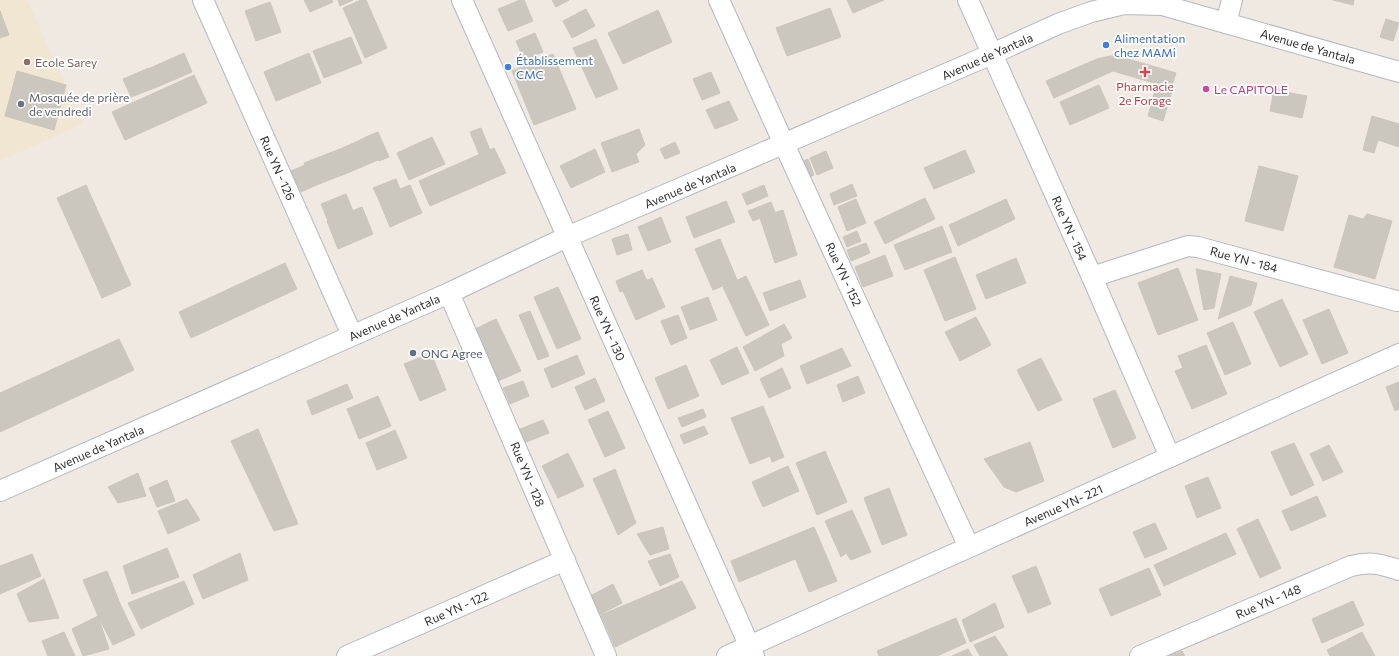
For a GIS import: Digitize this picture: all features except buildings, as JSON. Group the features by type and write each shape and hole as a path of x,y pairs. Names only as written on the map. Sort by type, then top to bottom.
{"street":[{"name":"Rue YN - 126","path":"203,0 352,336"},
{"name":"Rue YN - 130","path":"462,0 751,651"},
{"name":"Rue YN - 152","path":"720,0 784,144 969,547"},
{"name":"Rue YN - 154","path":"968,0 1092,277 1170,457"},
{"path":"1226,23 1232,0"},
{"name":"Avenue de Yantala","path":"0,491 449,293 567,237 1091,12 1124,4 1162,5 1399,72"},
{"name":"Rue YN - 184","path":"1092,277 1188,246 1198,247 1398,304"},
{"name":"Rue YN - 128","path":"449,293 606,656"},
{"name":"Avenue YN- 221","path":"727,656 751,651 969,547 1399,354"},
{"name":"Rue YN - 122","path":"347,656 565,560"},
{"name":"Rue YN - 148","path":"1140,656 1351,566 1365,562 1379,564 1399,570"}],"shaded area":[{"name":"Ecole Sarey","path":"0,0 27,0 83,124 0,161"}],"place":[{"name":"Alimentation chez MAMi","path":"1106,45"},
{"name":"Ecole Sarey","path":"27,62"},
{"name":"Établissement CMC","path":"508,67"},
{"name":"Pharmacie 2e Forage","path":"1145,72"},
{"name":"Le CAPITOLE","path":"1206,89"},
{"name":"Mosquée de prière de vendredi","path":"21,104"},
{"name":"ONG Agree","path":"413,353"}]}
